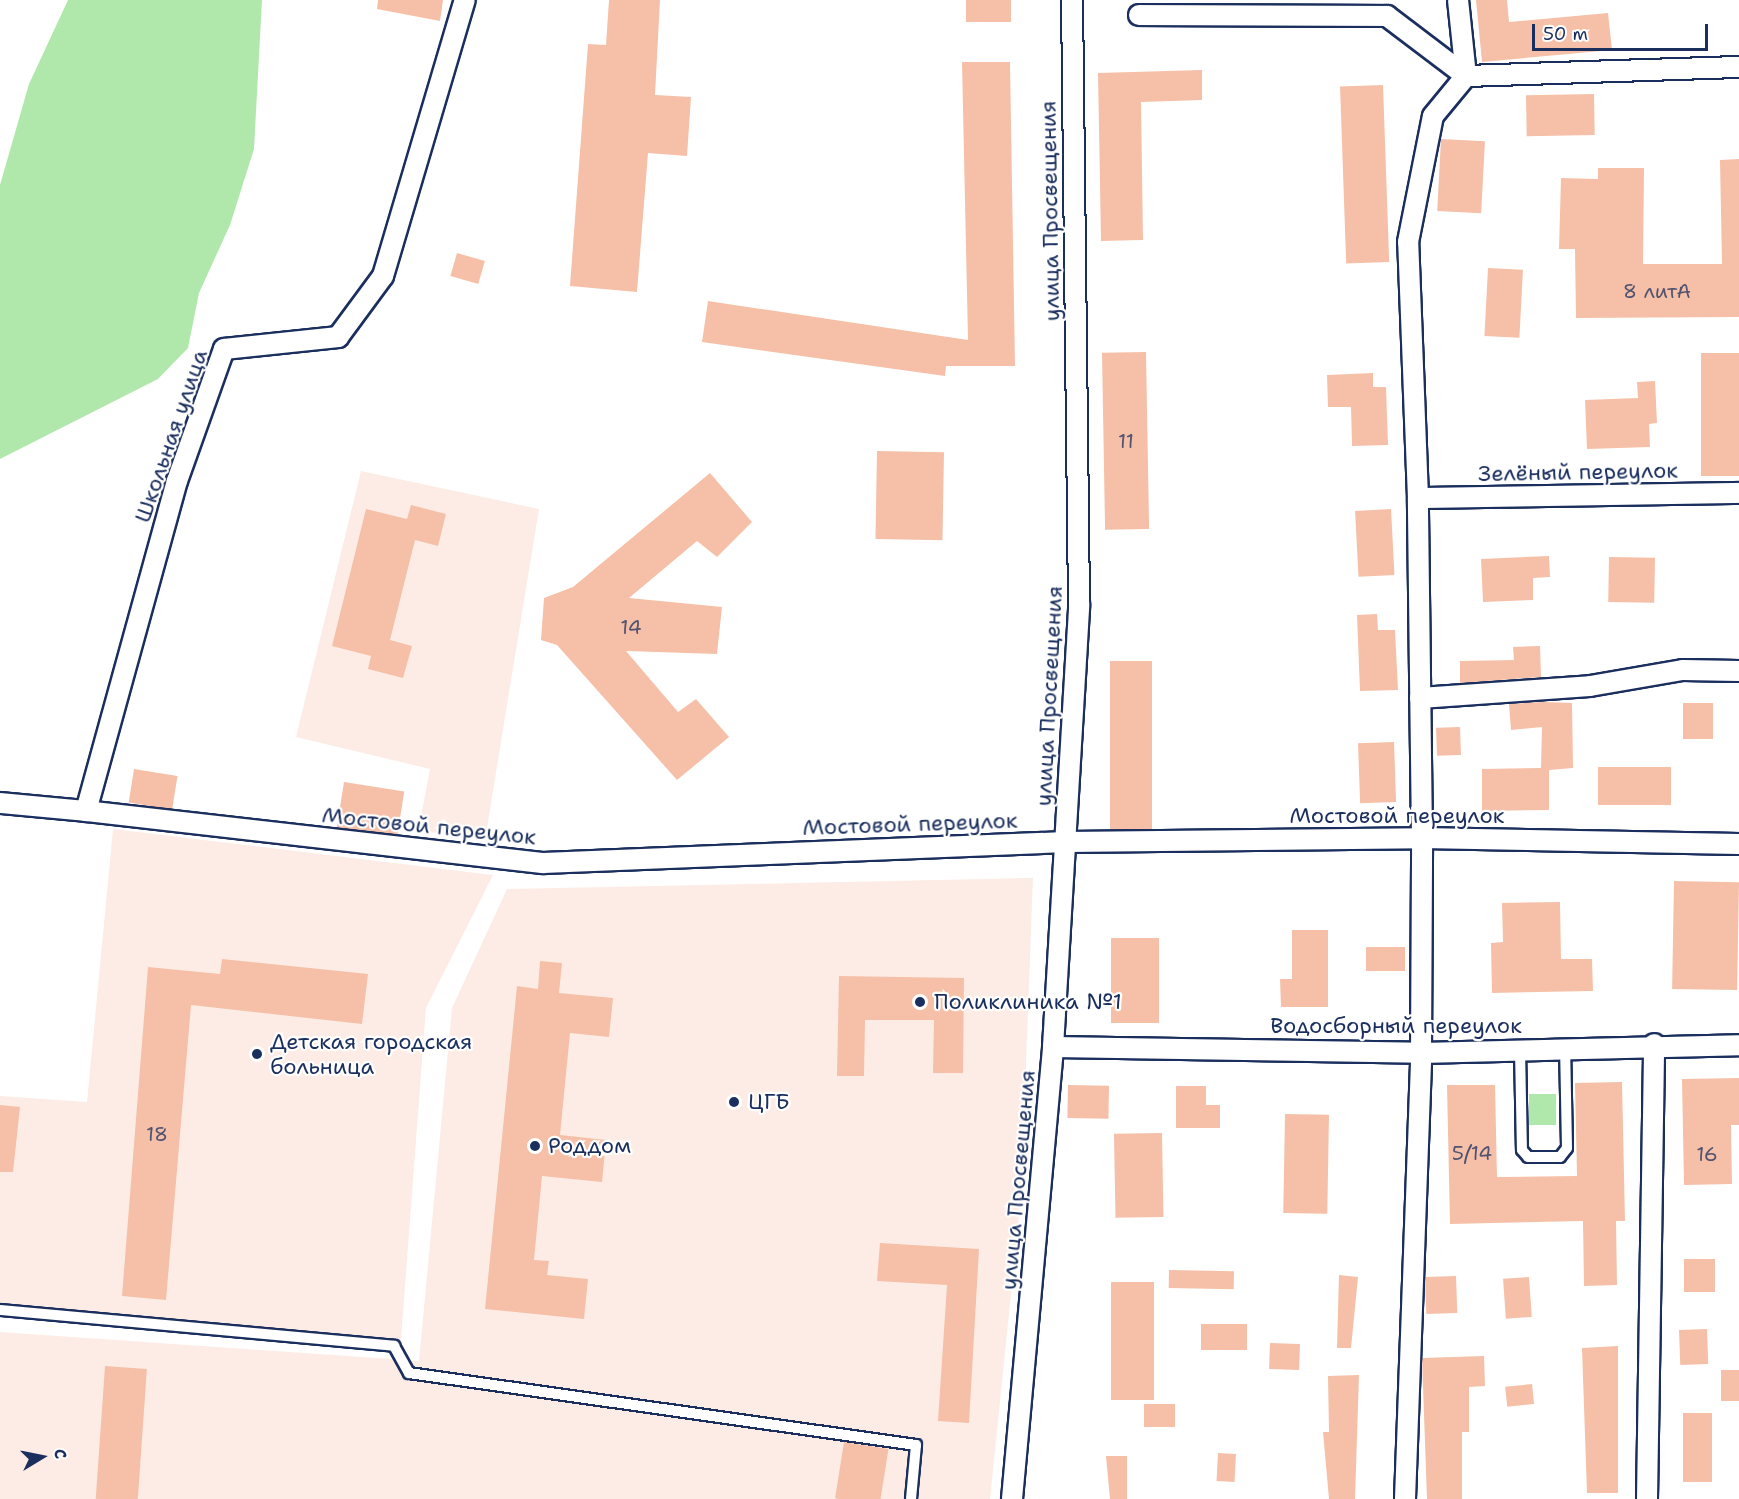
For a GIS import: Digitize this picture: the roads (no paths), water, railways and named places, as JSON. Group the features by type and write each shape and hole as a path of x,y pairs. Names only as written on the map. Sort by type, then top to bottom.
{"street":[{"name":"Школьная улица","path":"86,811 177,481 224,349 338,337 383,276 465,0"},
{"name":"улица Просвещения","path":"1012,1499 1053,1047 1079,605 1072,0"},
{"path":"1405,1499 1422,1053 1418,498 1408,242 1433,116 1466,76 1458,0"},
{"path":"1139,15 1387,16 1466,76 1739,67"},
{"name":"Зелёный переулок","path":"1418,498 1739,493"},
{"path":"1420,698 1590,686 1683,670 1739,671"},
{"path":"0,803 86,811"},
{"name":"Мостовой переулок","path":"86,811 543,863 1066,842 1422,838 1739,843"},
{"path":"1647,1499 1654,1044"},
{"name":"Водосборный переулок","path":"1053,1047 1422,1053 1654,1044 1739,1045"}],"lane":[{"path":"1520,1049 1522,1150 1528,1157 1560,1156 1567,1148 1565,1048"},
{"path":"0,1310 394,1346 409,1373 916,1445 911,1499"}],"place":[{"name":"Поликлиника №1","path":"920,1002"},
{"name":"Детская городская больница","path":"257,1054"},
{"name":"ЦГБ","path":"734,1102"},
{"name":"Роддом","path":"535,1146"}]}
